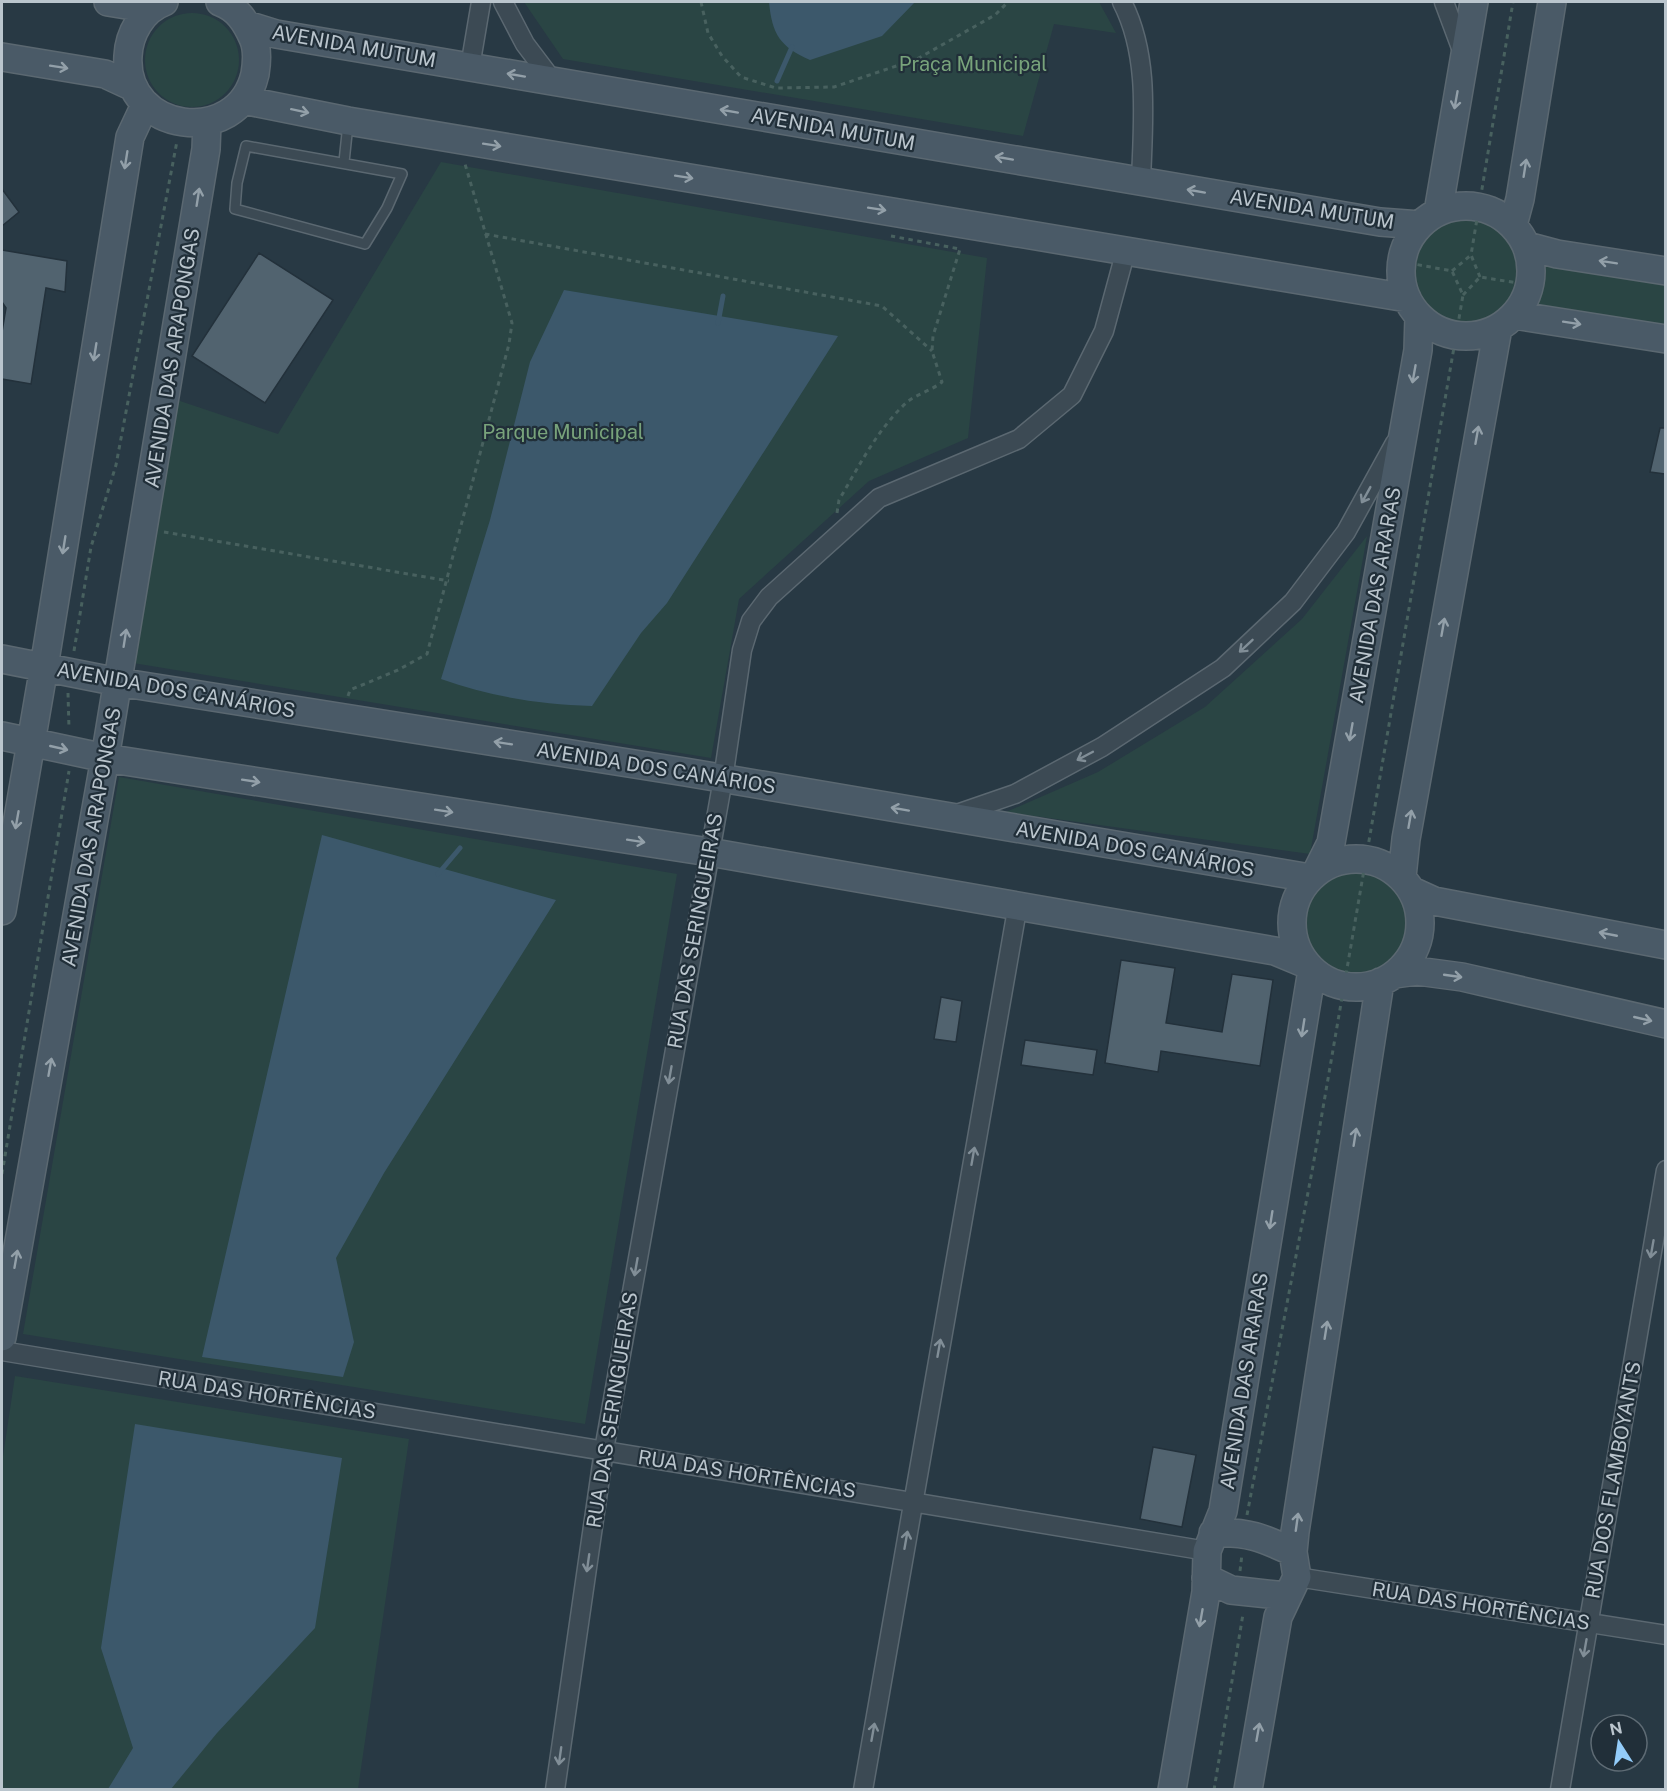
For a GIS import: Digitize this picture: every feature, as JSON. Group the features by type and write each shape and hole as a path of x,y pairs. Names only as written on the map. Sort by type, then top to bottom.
{"street":[{"path":"108,2 158,4"},
{"path":"470,67 482,2"},
{"path":"503,2 525,44 553,81"},
{"path":"1122,2 1131,18 1141,59 1143,113 1141,181"},
{"path":"1444,2 1464,56"},
{"path":"1429,218 1474,2"},
{"path":"243,100 348,121 1126,250 1413,307 1436,328 1456,335 1477,335 1506,322 1525,300 1531,282 1531,264 1520,235 1520,199 1552,2"},
{"path":"2,911 130,137 139,96 127,66 128,45 136,25 158,4"},
{"path":"2,57 105,74 139,96 163,118 196,123 227,114 243,100 253,83 257,63 255,43 236,10"},
{"name":"AVENIDA MUTUM","path":"236,10 276,34 1380,222 1429,218 1464,206 1478,208"},
{"name":"AVENIDA DAS ARAPONGAS","path":"2,1337 105,758 206,149 196,123"},
{"path":"1478,208 1490,210 1520,235 1557,254 1665,271"},
{"name":"AVENIDA DAS ARARAS","path":"1172,1790 1210,1542 1222,1510 1309,967 1294,943 1291,920 1297,897 1314,874 1331,843 1418,350 1413,307 1401,279 1402,260 1408,241 1429,218"},
{"name":"RUA DAS SERINGUEIRAS","path":"555,1790 604,1450 723,779 742,650 750,621 769,597 879,498 1019,439 1072,395 1104,331 1126,250"},
{"path":"1506,322 1665,339"},
{"path":"1248,1790 1278,1617 1292,1575 1387,978 1410,957 1419,936 1420,913 1407,884 1416,780 1506,322"},
{"path":"949,817 1015,794 1102,747 1223,668 1293,602 1346,532 1405,425"},
{"name":"AVENIDA DOS CANÁRIOS","path":"2,659 118,682 1314,874"},
{"path":"2,736 105,758 709,852 1018,904 1275,951 1309,967 1333,983 1344,985 1356,987 1418,971 1462,977 1665,1024"},
{"path":"1314,874 1338,861 1366,860 1383,864 1407,884 1434,901 1665,945"},
{"path":"863,1790 1018,904"},
{"name":"RUA DOS FLAMBOYANTS","path":"1560,1790 1665,1170"},
{"name":"RUA DAS HORTÊNCIAS","path":"2,1350 912,1502 1210,1542"},
{"path":"1210,1542 1244,1533 1262,1537 1292,1575"},
{"path":"1206,1578 1242,1593 1292,1575"},
{"name":"RUA DAS HORTÊNCIAS","path":"1292,1575 1665,1635"}],"lane":[{"path":"344,162 348,121"},
{"path":"246,146 344,162 402,174 387,208 365,244 235,209 237,183 246,146"}],"path":[{"path":"701,2 708,33 722,56 741,77 776,88 834,87 917,59 995,15 1008,2"},
{"path":"1480,277 1471,255 1513,2"},
{"path":"2,1174 72,751 68,711 70,672 91,547 116,465 178,136 196,123"},
{"path":"342,718 350,690 427,654 449,581 510,344 512,324 465,164 476,166"},
{"path":"484,234 882,306 932,351"},
{"path":"837,516 839,500 884,425 908,401 933,390 942,382 932,351 933,336 960,249 885,235"},
{"path":"1452,271 1471,255"},
{"path":"1414,264 1452,271"},
{"path":"1452,271 1463,295"},
{"path":"1480,277 1518,283"},
{"path":"1214,1790 1243,1620 1240,1566 1244,1533 1344,985 1463,295 1480,277"},
{"path":"144,528 449,581"}],"green space":[{"name":"Praça Municipal","path":"524,2 1099,2 1116,33 1054,24 1023,136 563,59"},
{"path":"192,13 210,17 225,27 235,42 239,60 235,78 225,93 210,103 192,107 174,103 159,93 149,78 145,60 149,42 159,27 174,17"},
{"name":"Parque Municipal","path":"441,162 987,258 968,438 869,481 739,599 711,758 133,663 177,400 278,434"},
{"path":"1466,218 1486,222 1504,233 1515,251 1519,271 1515,291 1504,309 1486,320 1466,324 1446,320 1428,309 1417,291 1413,271 1417,251 1428,233 1446,222"},
{"path":"1544,258 1665,279 1665,326 1537,304 1545,274"},
{"path":"1367,536 1310,854 1006,812 1098,772 1205,707 1302,619"},
{"path":"119,777 677,874 585,1424 23,1334"},
{"path":"1356,868 1377,872 1395,884 1407,902 1411,923 1407,944 1395,962 1377,974 1356,978 1335,974 1317,962 1305,944 1301,923 1305,902 1317,884 1335,872"},
{"path":"15,1376 409,1439 358,1789 2,1790 2,1463"}],"water":[{"path":"769,2 915,2 882,36 810,60 791,50 779,38 772,23"},
{"path":"564,290 838,336 667,603 641,633 592,706 515,698 478,691 441,679 490,520 530,362"},
{"path":"322,835 556,900 384,1173 336,1258 354,1342 343,1377 202,1357"},
{"path":"135,1424 342,1458 315,1628 217,1733 171,1789 108,1789 133,1748 101,1648"}],"building":[{"path":"2,189 19,212 2,226"},
{"path":"2,250 67,261 65,292 46,288 31,384 2,379 2,332 6,308 2,302"},
{"path":"259,253 333,300 265,403 192,356"},
{"path":"1660,428 1665,428 1665,474 1650,472"},
{"path":"1121,960 1175,968 1166,1023 1222,1032 1232,974 1273,980 1260,1066 1161,1051 1158,1072 1105,1063"},
{"path":"941,997 962,1001 956,1042 934,1039"},
{"path":"1025,1040 1097,1050 1093,1075 1021,1065"},
{"path":"1153,1447 1196,1455 1182,1527 1140,1519"}],"waterway":[{"path":"777,81 792,47"},
{"path":"718,323 723,296"},
{"path":"438,874 460,848"}]}
